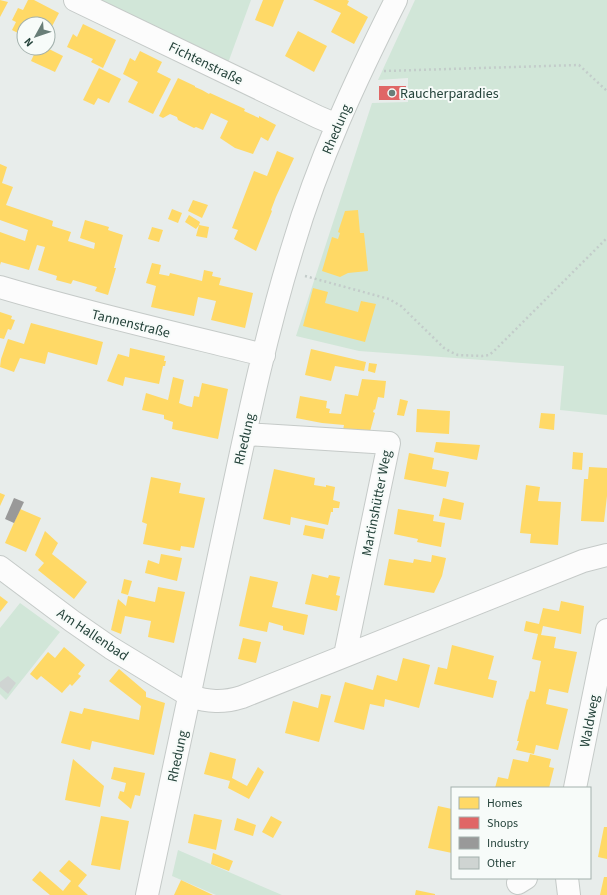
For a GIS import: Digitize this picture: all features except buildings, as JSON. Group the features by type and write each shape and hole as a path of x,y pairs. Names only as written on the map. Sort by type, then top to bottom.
{"street":[{"name":"Fichtenstraße","path":"75,0 318,117 338,125"},
{"name":"Rhedung","path":"147,895 245,434 285,271 308,201 338,125 360,72 396,0"},
{"name":"Tannenstraße","path":"0,287 131,323 264,355"},
{"name":"Martinshütter Weg","path":"245,434 389,443 345,655"},
{"path":"190,696 211,701 230,701 242,697 583,561 607,555"},
{"name":"Am Hallenbad","path":"0,567 111,648 190,696"},
{"name":"Waldweg","path":"575,787 607,630"},
{"path":"567,879 569,895"}],"path":[{"path":"360,72 579,65 607,90"},
{"path":"285,271 389,299 407,311 447,350 458,355 486,356 494,352 607,238"}],"green space":[{"path":"99,0 251,0 228,63"},
{"path":"415,0 607,0 607,415 560,410 564,366 359,351 296,336 372,103 408,102 408,78 378,80"},
{"path":"20,603 60,632 6,700 0,694 0,628"},
{"path":"178,850 282,895 216,895 172,876"}],"place":[{"name":"Raucherparadies","path":"392,93"}]}
